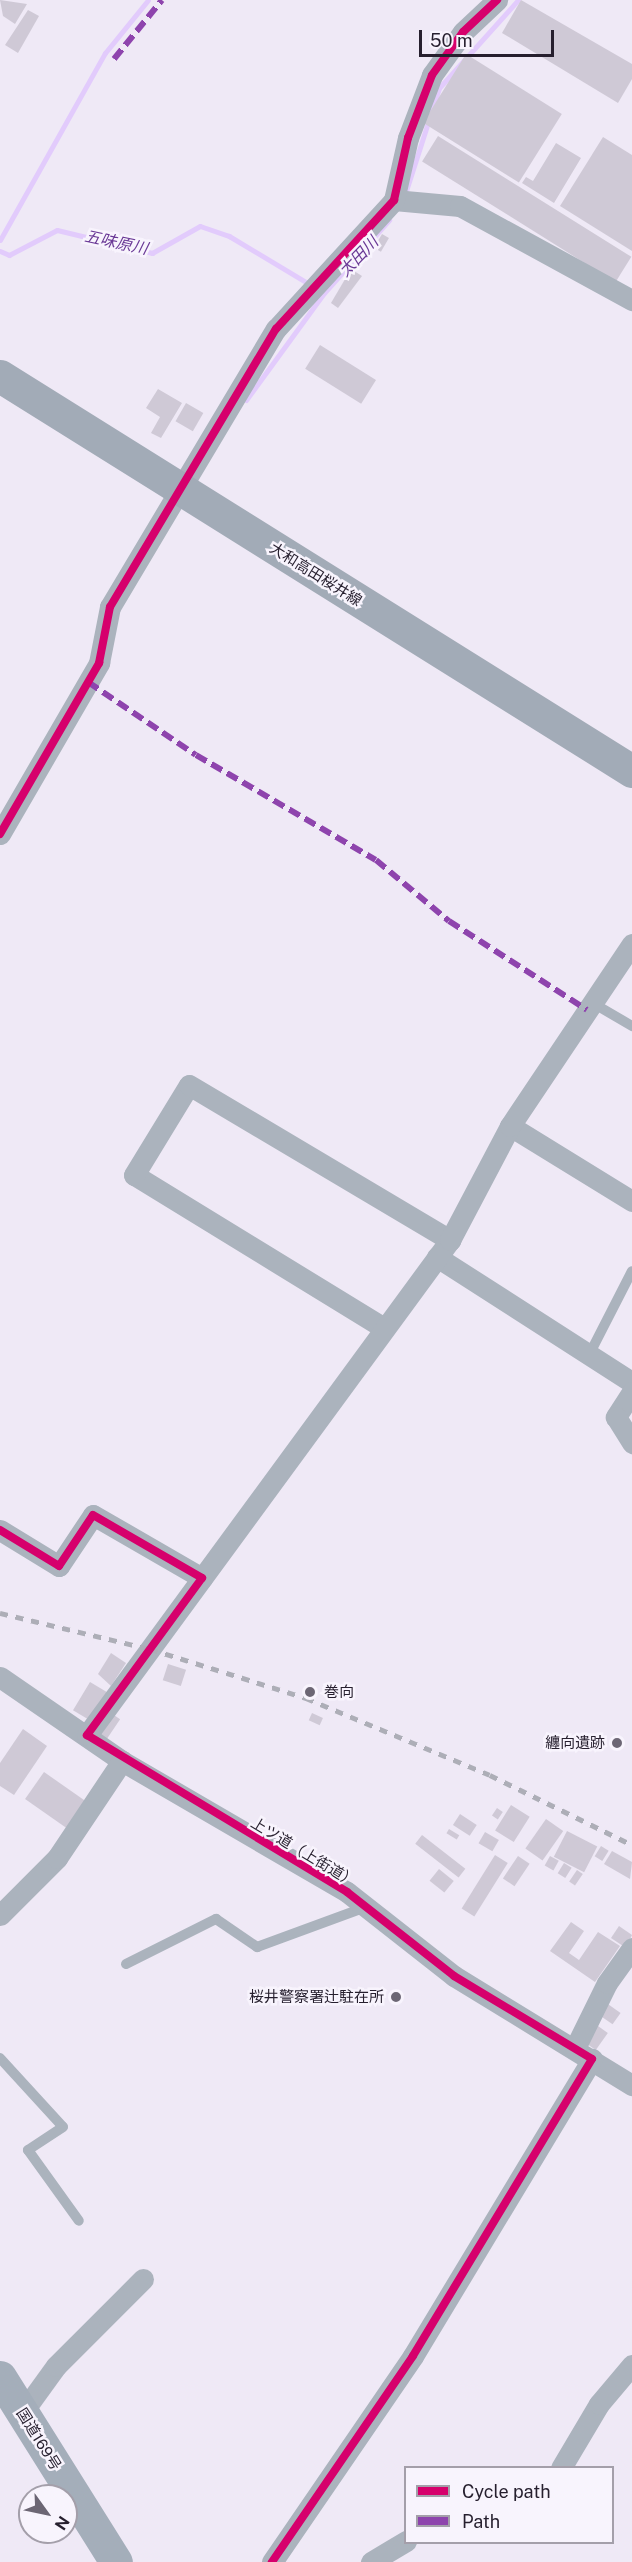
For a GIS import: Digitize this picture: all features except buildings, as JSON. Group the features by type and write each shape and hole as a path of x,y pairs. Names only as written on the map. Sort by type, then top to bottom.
{"highway":[{"name":"国道169号","path":"0,2377 116,2562"}],"main road":[{"name":"大和高田桜井線","path":"0,376 632,771"}],"street":[{"path":"0,834 99,663 110,607 276,329 394,200 408,138 432,75 463,32 497,0"},
{"path":"394,200 460,206 632,300"},
{"path":"87,1735 443,1249 510,1126 632,944"},
{"path":"384,1328 134,1175 189,1085 443,1249 589,1355 632,1382"},
{"path":"510,1126 632,1201"},
{"path":"632,1392 616,1417 632,1443"},
{"path":"0,1530 59,1566 93,1515 202,1578"},
{"name":"上ツ道（上街道）","path":"0,1677 122,1761 366,1907 454,1976 584,2053 632,2085"},
{"path":"0,1916 57,1858 122,1761"},
{"path":"272,2562 413,2356 584,2053 607,1983 632,1948"},
{"path":"22,2413 56,2366 143,2279"},
{"path":"562,2466 600,2404 632,2365"},
{"path":"371,2562 404,2542"}],"lane":[{"path":"591,1002 632,1026"},
{"path":"589,1355 632,1271"},
{"path":"126,1964 216,1919 257,1947 366,1907"},
{"path":"0,2058 63,2127 28,2150 79,2221"}],"waterway":[{"path":"0,240 105,53 148,0"},
{"name":"太田川","path":"405,194 439,88 518,0"},
{"name":"太田川","path":"246,400 324,293 389,220"},
{"name":"五味原川","path":"0,251 9,255 57,230 152,253 200,226 229,236 311,285"}],"railway":[{"path":"0,1613 150,1649 306,1698 490,1775 632,1845"}],"marked path":[{"path":"114,59 162,0"},
{"path":"88,682 196,755 376,860 449,921 587,1010"}],"cycle path":[{"path":"0,834 99,663 110,607 276,329 394,200 408,138 432,75 463,32 497,0"},
{"path":"0,1530 59,1566 93,1515 202,1578 87,1735 347,1892 454,1976 592,2059 413,2356 272,2562"}],"place":[{"name":"巻向","path":"310,1692"},
{"name":"纏向遺跡","path":"617,1743"},
{"name":"桜井警察署辻駐在所","path":"396,1997"}]}
